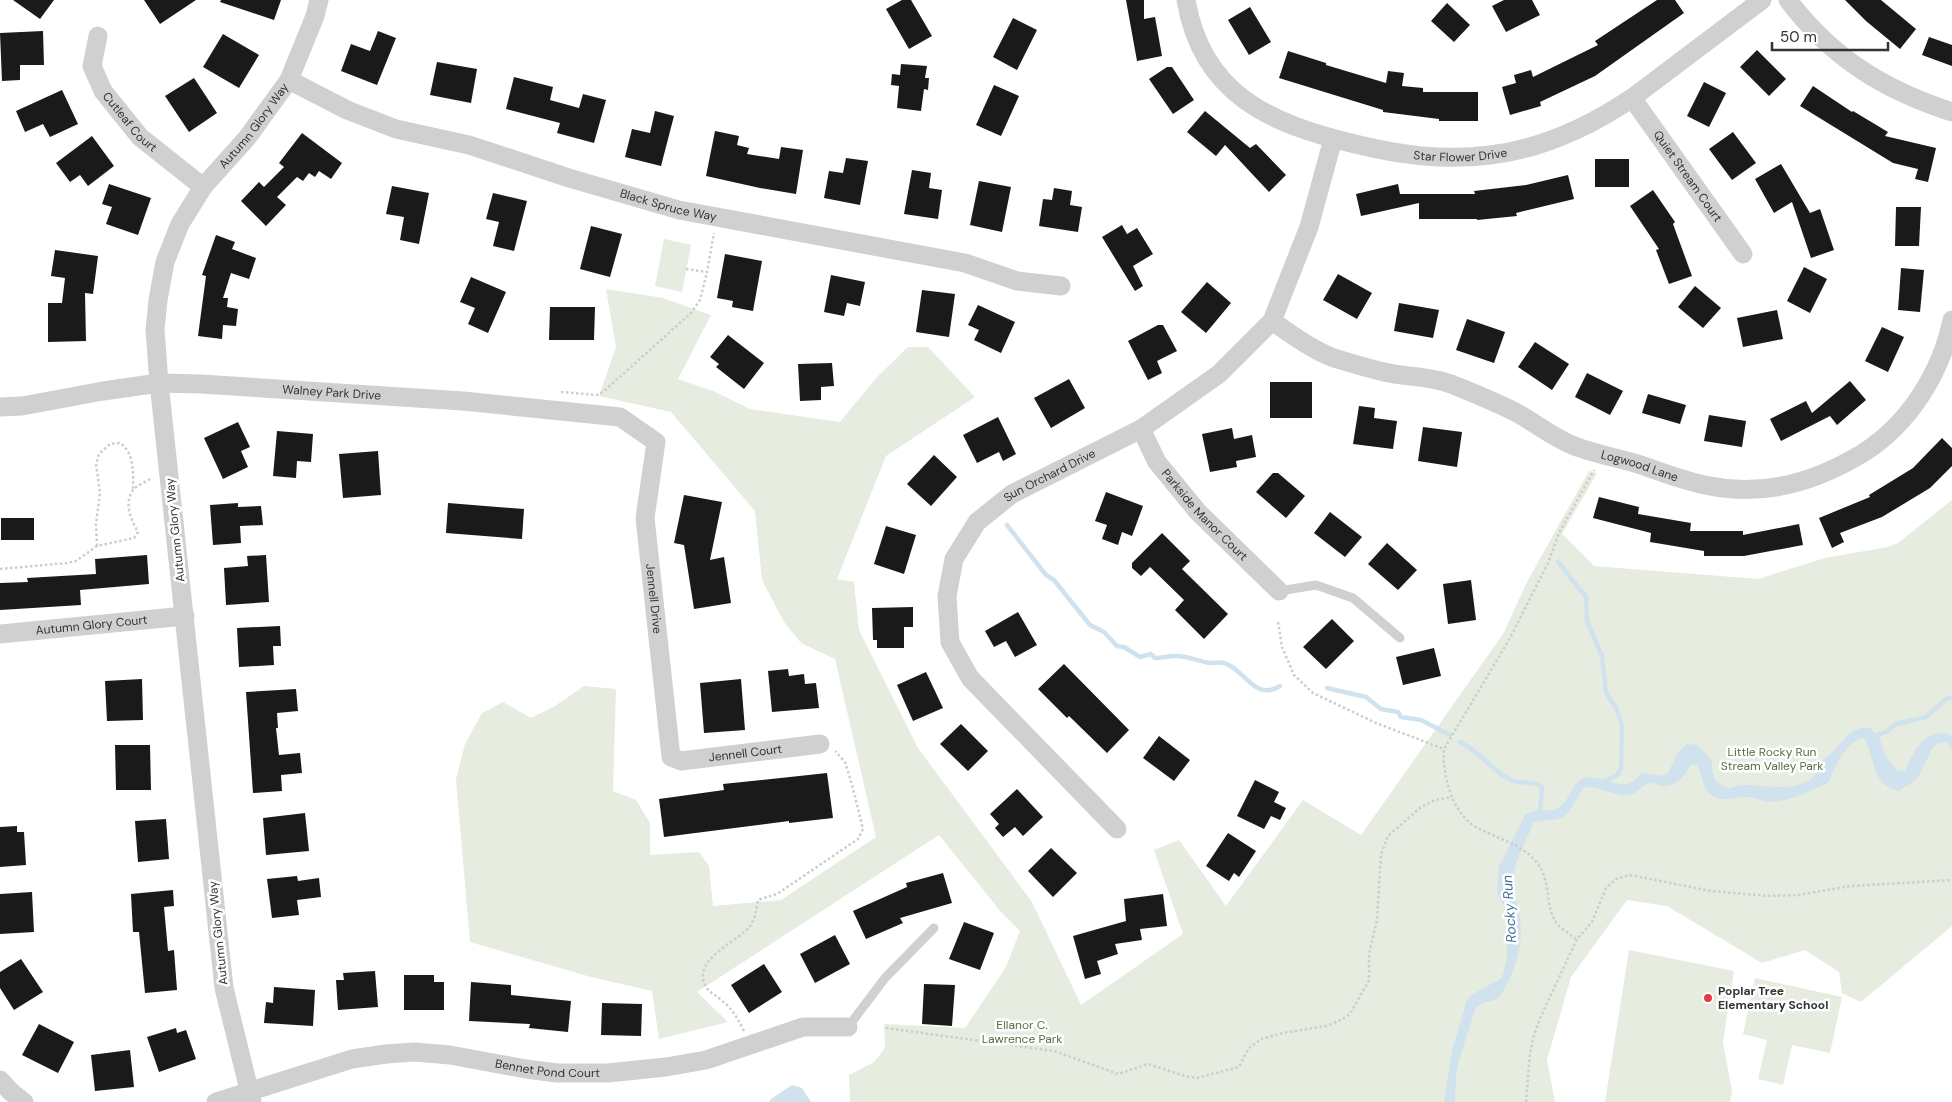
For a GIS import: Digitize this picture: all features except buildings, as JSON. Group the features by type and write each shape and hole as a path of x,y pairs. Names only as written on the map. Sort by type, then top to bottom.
{"street":[{"name":"Autumn Glory Way","path":"250,1097 224,988 159,384 155,330 165,262 180,224 203,187 247,138 289,80 315,16 319,0"},
{"name":"Star Flower Drive","path":"1186,0 1192,27 1209,61 1233,90 1248,103 1278,121 1333,139 1393,153 1425,157 1458,158 1491,155 1532,147 1566,135 1612,112 1762,0"},
{"path":"1788,0 1820,37 1845,59 1870,77 1922,103 1952,112"},
{"name":"Cutleaf Court","path":"98,36 92,66 103,91 140,138 203,187"},
{"name":"Black Spruce Way","path":"289,80 347,110 396,129 469,146 679,210 965,263 1017,281 1061,286"},
{"name":"Quiet Stream Court","path":"1632,98 1743,254"},
{"name":"Sun Orchard Drive","path":"1117,829 970,678 950,642 947,596 954,559 976,522 1012,494 1141,429 1219,374 1272,321 1310,226 1333,139"},
{"name":"Logwood Lane","path":"1272,321 1297,338 1332,357 1384,372 1448,383 1515,412 1572,445 1686,481 1711,487 1744,490 1777,487 1817,476 1842,466 1878,442 1897,425 1915,404 1929,383 1941,358 1952,320"},
{"name":"Walney Park Drive","path":"0,407 22,406 102,391 159,384 186,383 462,401 620,417 656,442"},
{"name":"Parkside Manor Court","path":"1141,429 1157,462 1198,512 1279,591"},
{"name":"Jennell Drive","path":"656,442 645,518 671,757"},
{"name":"Autumn Glory Court","path":"0,634 185,616"},
{"name":"Jennell Court","path":"671,757 681,761 827,747"},
{"name":"Bennet Pond Court","path":"216,1102 250,1097 352,1059 386,1054 414,1052 450,1055 542,1071 608,1073 666,1068 706,1060 803,1027 848,1027"}],"lane":[{"path":"1279,591 1316,584 1354,598 1400,638"},
{"path":"848,1027 885,978 934,928"}],"path":[{"path":"561,399 562,392 597,395 603,392 691,313 700,300 715,230"},
{"path":"686,269 707,272"},
{"path":"0,569 76,561 97,546 134,538 138,532 130,520 129,511 129,502 133,490 132,460 127,449 120,443 110,444 99,454 96,464 100,493 96,524 97,546"},
{"path":"1577,939 1557,924 1551,911 1547,881 1530,856 1501,838 1475,827 1463,815 1452,797 1443,761 1444,749 1510,640 1548,563 1559,533 1594,470"},
{"path":"133,490 153,478"},
{"path":"1278,622 1282,647 1294,675 1312,694 1376,723 1444,749"},
{"path":"746,1034 736,1014 706,986 704,975 706,965 713,956 750,927 755,919 758,900 777,894 858,839 862,829 845,762 827,747"},
{"path":"886,1028 1054,1052 1118,1074 1148,1064 1197,1078 1239,1068 1248,1049 1261,1039 1283,1033 1326,1026 1350,1014 1369,980 1369,954 1377,920 1381,855 1388,836 1421,807 1435,800 1452,797"},
{"path":"1526,1102 1534,1035 1577,939 1592,922 1606,888 1616,879 1630,875 1711,891 1769,896 1798,895 1851,886 1952,880"}],"green space":[{"path":"664,239 691,245 682,292 655,286"},
{"name":"Little Rocky Run Stream Valley Park","path":"606,289 663,298 711,315 678,379 713,391 750,409 840,422 877,377 908,347 928,347 975,397 886,456 837,579 854,582 859,630 918,748 1032,902 1081,1005 1183,934 1154,850 1179,840 1226,906 1303,800 1361,835 1503,634 1528,580 1589,471 1597,473 1562,534 1594,566 1758,579 1825,558 1888,547 1898,543 1952,500 1952,926 1861,1002 1842,993 1839,972 1805,950 1762,963 1667,906 1627,900 1571,977 1547,1060 1555,1102 850,1102 849,1075 874,1062 885,1048 884,1024 965,1028 1006,967 1020,931 1001,912 939,835 697,992 728,1022 659,1039 652,991 591,977 470,942 456,779 465,744 482,713 503,702 531,718 555,706 584,686 616,689 613,791 636,800 650,823 650,855 699,852 709,866 713,906 781,900 876,837 835,659 801,643 784,622 762,580 755,511 671,412 599,396 616,347"},
{"path":"1629,950 1734,971 1723,1042 1732,1091 1730,1102 1605,1102"},
{"path":"1755,978 1842,997 1830,1053 1792,1045 1783,1085 1758,1079 1767,1040 1743,1034"}],"water":[{"name":"Rocky Run","path":"1861,728 1870,728 1880,739 1885,755 1896,770 1905,771 1917,748 1926,738 1932,735 1947,733 1950,735 1952,737 1952,751 1948,742 1938,743 1932,749 1917,779 1899,791 1890,788 1878,777 1864,738 1852,744 1842,755 1829,782 1793,798 1771,802 1749,797 1716,798 1705,788 1696,764 1691,765 1683,777 1671,785 1646,784 1631,795 1585,787 1565,816 1533,823 1517,860 1514,873 1514,890 1519,913 1521,939 1514,969 1500,996 1481,1004 1475,1010 1459,1060 1456,1075 1455,1102 1444,1102 1452,1051 1467,1000 1473,994 1502,978 1507,957 1507,929 1506,908 1500,900 1497,889 1499,866 1525,815 1534,811 1558,808 1565,802 1581,779 1592,778 1628,784 1643,773 1663,776 1668,773 1677,754 1687,744 1697,745 1711,759 1714,779 1725,787 1731,788 1748,785 1786,787 1801,784 1813,777 1824,759 1849,734"},
{"path":"792,1085 802,1088 811,1102 769,1102 771,1099"}],"waterway":[{"path":"1007,525 1046,575 1054,580 1090,625 1104,632 1117,646 1124,647 1140,657 1151,654 1155,658 1178,656 1209,663 1224,663 1238,671 1250,683 1263,690 1271,690 1280,686"},
{"path":"1558,562 1586,597 1587,621 1602,656 1606,692 1616,708 1622,725 1621,769 1617,775 1602,783"},
{"path":"1327,688 1366,697 1381,709 1398,712 1401,717 1421,720 1450,735"},
{"path":"1872,737 1886,732 1896,724 1926,717 1946,699 1952,698"},
{"path":"1460,742 1474,751 1502,775 1513,781 1538,784 1542,788 1540,812 1537,815"}],"place":[{"name":"Poplar Tree Elementary School","path":"1708,998"}],"park label":[{"name":"Ellanor C. Lawrence Park","path":"1022,1032"}]}
